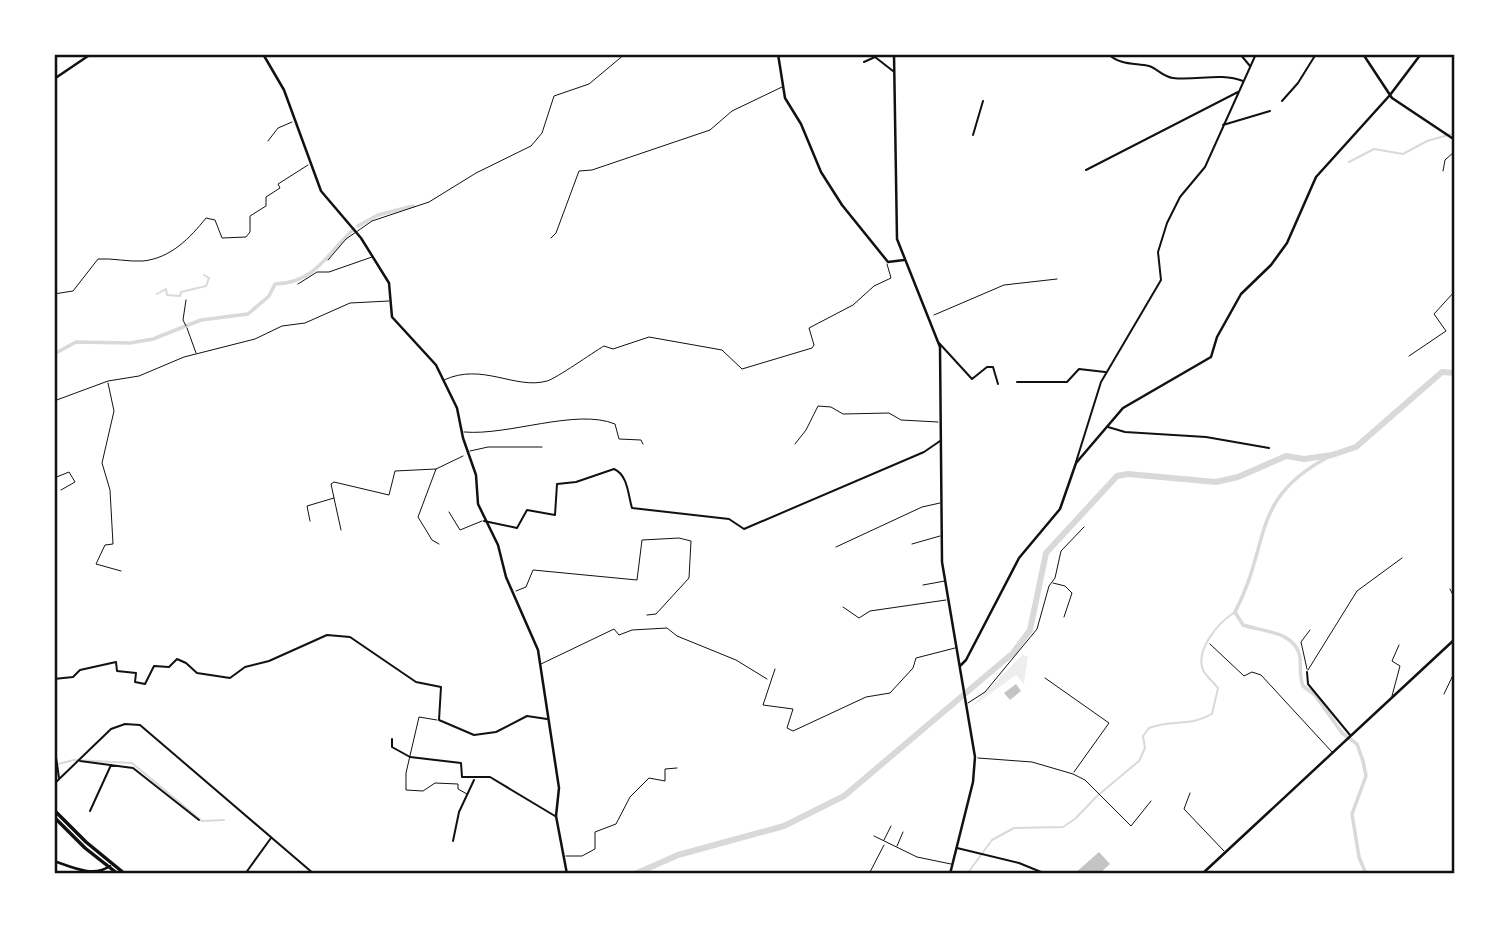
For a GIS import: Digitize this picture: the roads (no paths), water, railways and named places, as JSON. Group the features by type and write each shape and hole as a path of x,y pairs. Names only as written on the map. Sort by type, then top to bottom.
{"main road":[{"path":"54,810 118,874"},
{"path":"54,817 110,865 125,874"}],"street":[{"path":"54,79 91,54"},
{"path":"263,54 297,122 321,191 355,231 389,283 391,311 397,324 426,354 457,408 468,454 476,474 478,504 498,545 541,664 559,788 556,816 566,856 567,874"},
{"path":"778,54 782,87 836,198 888,262 904,260"},
{"path":"894,54 896,226 904,260 938,342 941,535 945,581 975,757 973,782 950,874"},
{"path":"1108,54 1116,61 1151,67 1165,77 1195,79 1230,76 1244,82"},
{"path":"1240,54 1250,66"},
{"path":"960,666 1019,558 1060,509 1105,372 1161,280 1158,252 1167,223 1181,197 1205,167 1256,54"},
{"path":"1282,101 1317,54"},
{"path":"1363,54 1390,95 1455,140"},
{"path":"1076,463 1127,404 1212,357 1217,337 1241,294 1271,265 1287,243 1316,177 1390,95 1421,54"},
{"path":"864,62 875,57 894,71"},
{"path":"1086,170 1239,92"},
{"path":"973,135 983,101"},
{"path":"1222,125 1270,111"},
{"path":"938,342 972,379 987,367 993,367 998,384"},
{"path":"1017,382 1067,382 1079,369 1105,372"},
{"path":"1107,427 1125,432 1206,438 1269,448"},
{"path":"484,520 517,528 527,510 555,515 557,484 576,482 614,469 620,471 628,488 632,508 732,520 744,529 924,452 934,442 941,441"},
{"path":"54,679 73,677 80,670 110,661 116,662 117,671 136,673 135,682 145,684 154,666 169,667 177,659 197,673 230,678 244,667 269,661 327,635 350,637 416,682 441,687 439,720 474,735 496,732 527,716 547,719"},
{"path":"1202,874 1455,639"},
{"path":"959,658 970,651"},
{"path":"1307,672 1308,684 1351,736"},
{"path":"54,784 119,725 140,725 314,874"},
{"path":"393,740 392,747 410,757 461,763 462,777 474,779 485,776 500,782 541,810 556,816"},
{"path":"54,744 59,779"},
{"path":"79,761 133,768 199,820"},
{"path":"90,811 111,765"},
{"path":"453,841 458,812 474,779"},
{"path":"245,874 272,837"},
{"path":"957,848 1036,868 1046,874"},
{"path":"54,861 80,870 100,872 110,865"}],"lane":[{"path":"328,260 355,231 384,215 429,202 476,173 526,150 542,133 554,96 566,89 589,84 625,54"},
{"path":"551,237 556,233 579,171 592,170 710,130 733,111 782,87"},
{"path":"268,141 278,128 297,122"},
{"path":"1443,171 1446,160 1455,152"},
{"path":"54,294 73,291 98,259 144,261 170,252 189,240 206,218 215,220 222,238 246,237 250,232 248,219 252,213 266,206 266,197 280,188 278,184 313,162"},
{"path":"298,284 317,272 329,272 372,257"},
{"path":"443,380 456,374 477,372 522,381 547,381 604,346 612,349 649,337 722,350 742,369 813,348 809,328 853,305 874,286 891,278 888,262"},
{"path":"1409,356 1446,331 1434,314 1455,291"},
{"path":"186,300 186,327 197,355"},
{"path":"54,401 108,381 139,376 197,355 255,339 282,326 305,323 350,303 391,301"},
{"path":"108,381 114,411 103,463 110,490 113,544 105,545 96,564 121,571"},
{"path":"795,444 806,430 818,406 831,407 843,415 889,413 901,420 940,422"},
{"path":"462,432 485,434 536,423 586,419 615,424 619,439 641,440 643,444"},
{"path":"468,454 488,447 542,447"},
{"path":"54,478 69,472 75,482 61,490"},
{"path":"836,548 922,507 941,503"},
{"path":"449,512 460,530 484,520"},
{"path":"966,704 985,692 1037,629 1051,582 1055,578 1061,551 1084,527"},
{"path":"912,544 941,535"},
{"path":"514,592 526,587 533,570 637,580 642,540 679,538 691,541 689,578 656,614 647,615"},
{"path":"1307,672 1357,591 1402,558"},
{"path":"923,584 945,581"},
{"path":"1051,582 1065,586 1072,593 1064,617"},
{"path":"1450,589 1455,599"},
{"path":"843,607 859,618 870,611 948,600"},
{"path":"541,664 614,629 619,635 663,628 736,660 769,681"},
{"path":"1307,672 1308,661 1301,642 1310,630"},
{"path":"1210,644 1244,676 1252,672 1261,675 1333,753"},
{"path":"1392,698 1400,666 1392,661 1399,645"},
{"path":"775,669 763,705 793,709 787,728 793,731 866,697 890,693 913,668 916,658 957,648"},
{"path":"1444,694 1455,671"},
{"path":"1045,678 1109,723 1073,774"},
{"path":"439,720 419,717 405,790 423,791 435,783 458,784 458,789 467,794"},
{"path":"975,757 1032,762 1050,770 1073,774 1085,780 1130,826 1151,800"},
{"path":"566,856 582,856 595,849 595,832 616,824 631,797 649,778 665,781 664,769 677,768"},
{"path":"1190,793 1184,809 1225,852"},
{"path":"869,874 891,826"},
{"path":"896,848 903,832"},
{"path":"874,836 917,857 953,864"}],"waterway":[{"path":"1349,162 1374,149 1403,154 1427,141 1455,133"},
{"path":"358,226 378,215 413,206"},
{"path":"54,354 76,342 130,343 153,339 201,320 248,314 269,296 275,284 301,278 320,265 354,229"},
{"path":"157,294 166,289 167,295 180,296 181,292 206,286 209,278 204,275"},
{"path":"635,874 678,855 784,826 844,796 1013,653 1030,630 1046,553 1117,476 1128,474 1216,482 1238,477 1286,456 1304,459 1332,455 1356,447 1442,372 1455,373"},
{"path":"1332,455 1305,471 1274,505 1235,612 1243,625 1278,634 1292,642 1300,657 1303,686 1315,695 1342,733 1357,744 1366,776 1352,814 1359,857 1366,874"},
{"path":"967,874 992,840 1014,828 1063,827 1075,819 1097,796 1139,761 1145,748 1143,736 1149,728 1195,721 1212,714 1218,688 1203,670 1202,653 1216,629 1235,612"},
{"path":"54,765 74,760 132,763 202,821 224,820"}]}
